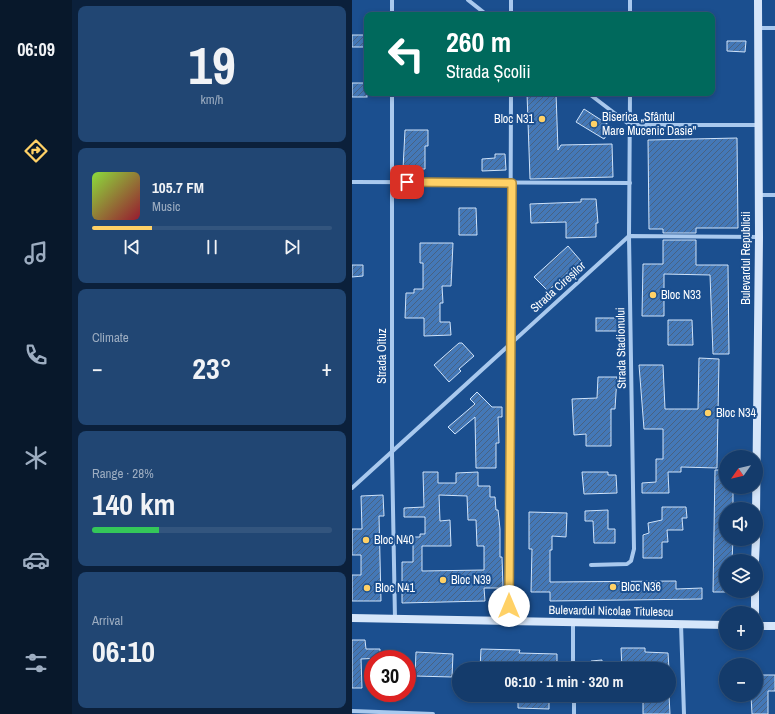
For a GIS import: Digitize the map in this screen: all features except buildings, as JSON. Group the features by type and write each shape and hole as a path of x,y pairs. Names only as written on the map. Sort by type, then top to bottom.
{"main road":[{"name":"Bulevardul Republicii","path":"756,502 759,237 758,0"},
{"name":"Bulevardul Nicolae Titulescu","path":"352,618 719,625"},
{"path":"763,626 775,626"}],"street":[{"path":"392,0 392,12"},
{"path":"468,0 483,12"},
{"path":"511,0 511,12"},
{"path":"630,0 630,12"},
{"path":"758,28 775,28"},
{"name":"Strada Oituz","path":"392,96 392,454 395,619"},
{"path":"509,621 512,183 511,96"},
{"path":"592,96 630,125 759,125"},
{"name":"Strada Stadionului","path":"591,565 626,564 631,561 634,555 629,236 630,96"},
{"path":"352,182 630,183"},
{"path":"759,195 775,195"},
{"path":"629,236 759,237"},
{"name":"Strada Cireșilor","path":"352,488 392,454 629,236"},
{"path":"573,623 573,662"},
{"path":"681,624 684,714"},
{"path":"574,702 574,714"},
{"path":"352,711 433,714"}],"place":[{"name":"Bloc N31","path":"542,119"},
{"name":"Biserica „Sfântul Mare Mucenic Dasie\"","path":"594,124"},
{"name":"Bloc N33","path":"653,295"},
{"name":"Bloc N34","path":"708,413"},
{"name":"Bloc N40","path":"366,540"},
{"name":"Bloc N39","path":"443,580"},
{"name":"Bloc N36","path":"613,587"},
{"name":"Bloc N41","path":"367,588"}],"route":[{"path":"407,182 512,183 509,606"}]}
